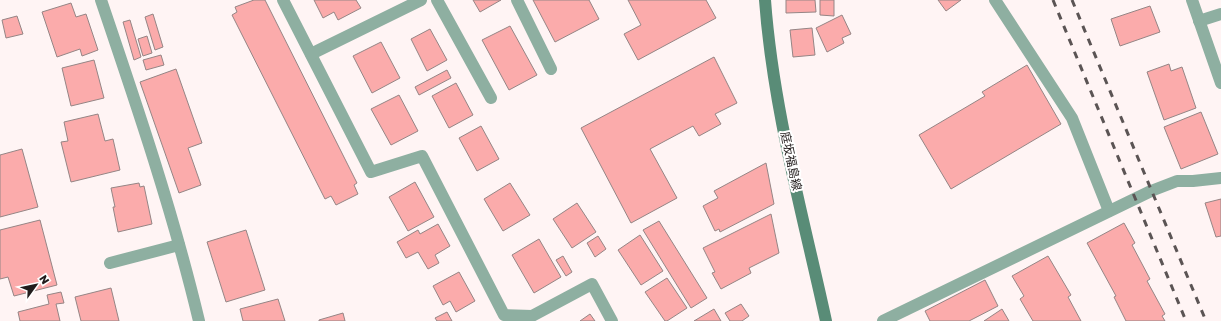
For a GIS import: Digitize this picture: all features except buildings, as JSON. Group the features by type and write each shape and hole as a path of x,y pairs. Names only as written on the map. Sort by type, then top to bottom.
{"main road":[{"name":"庭坂福島線","path":"765,0 775,84 826,321"}],"street":[{"path":"101,0 154,160 199,321"},
{"path":"283,0 371,172 422,156 500,318 532,316 592,284 612,321"},
{"path":"311,54 421,0"},
{"path":"437,0 491,98"},
{"path":"517,0 551,69"},
{"path":"995,0 1072,118 1109,211"},
{"path":"1192,0 1221,83"},
{"path":"1199,21 1221,14"},
{"path":"891,319 1135,198 1177,181 1221,178"},
{"path":"110,263 179,245"}],"railway":[{"path":"1053,0 1186,321"},
{"path":"1072,0 1206,321"}]}
